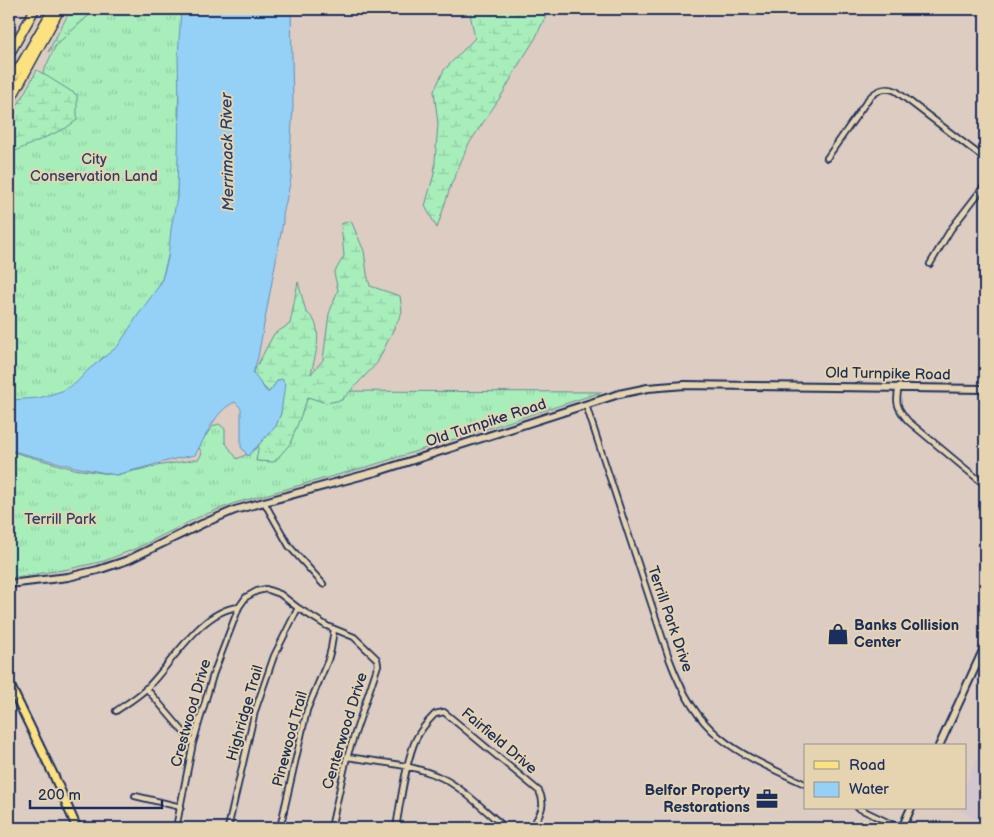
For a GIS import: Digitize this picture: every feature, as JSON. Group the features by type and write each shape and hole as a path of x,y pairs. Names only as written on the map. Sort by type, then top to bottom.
{"highway":[{"path":"9,45 35,9"},
{"path":"9,55 35,9"},
{"path":"9,85 53,9"},
{"path":"9,103 60,9"}],"main road":[{"path":"9,683 77,828"}],"street":[{"path":"827,158 868,98 876,91 886,88 896,91 985,159"},
{"path":"930,264 951,229 985,185"},
{"name":"Old Turnpike Road","path":"10,585 68,577 118,564 235,510 379,471 636,390 685,385 899,386 985,389"},
{"path":"899,386 896,399 901,413 908,421 985,485"},
{"name":"Terrill Park Drive","path":"586,405 669,658 685,696 703,721 717,736 738,752 804,784"},
{"path":"264,502 289,546 323,584"},
{"name":"Centerwood Drive","path":"239,607 246,597 257,591 266,589 280,594 298,608 334,629 354,637 377,659 378,665 347,756 331,828"},
{"path":"116,711 146,688 200,626 229,608 239,607"},
{"name":"Crestwood Drive","path":"176,828 193,742 213,675 239,607"},
{"name":"Highridge Trail","path":"228,828 255,711 274,656 298,608"},
{"name":"Pinewood Trail","path":"280,828 307,710 328,660 334,629"},
{"path":"940,744 985,646"},
{"path":"146,688 193,742"},
{"name":"Fairfield Drive","path":"396,828 415,740 435,714 444,712 539,791 543,799 542,808 532,828"},
{"path":"347,756 408,767 441,777 506,828"},
{"path":"135,796 181,807"},
{"path":"862,810 901,828 910,810"}],"shaded area":[{"path":"985,743 985,828 981,828 983,823 959,810 966,810 966,783"}],"green space":[{"path":"71,9 96,9 48,52"},
{"name":"City Conservation Land","path":"78,9 182,9 178,113 180,137 175,230 162,279 154,296 139,324 110,356 103,357 80,382 53,399 9,400 9,148 53,51"},
{"path":"469,9 549,9 535,39 503,93 468,145 451,185 437,228 425,206 434,174 438,124 434,91 444,70 475,38"},
{"path":"37,70 77,95 77,120 66,128 9,154 9,121"},
{"path":"351,221 364,251 370,286 400,296 402,312 377,363 342,400 326,403 308,397 290,444 274,462 256,461 259,444 276,426 281,413 278,380 269,392 253,373 274,334 290,324 298,282 306,312 316,324 318,341 311,374 323,360 329,314 338,290 334,273 344,256 341,224"},
{"name":"Terrill Park","path":"307,391 602,392 370,466 235,503 199,517 137,548 104,561 69,569 9,578 9,451 74,469 117,475 150,467 199,459 202,453 198,446 213,426 219,424 225,429 225,442 237,459 255,449 271,436 280,422 284,401"}],"water":[{"name":"Merrimack River","path":"181,9 291,9 293,106 290,154 292,165 291,179 258,357 253,373 267,392 278,380 282,379 285,384 281,413 276,426 248,456 241,447 241,408 235,402 216,418 195,455 116,475 75,467 9,450 9,400 39,398 62,391 76,383 88,370 118,346 161,283 168,258 177,197 178,57"}],"place":[{"name":"Banks Collision Center","path":"838,634"},
{"name":"Belfor Property Restorations","path":"767,799"}]}
